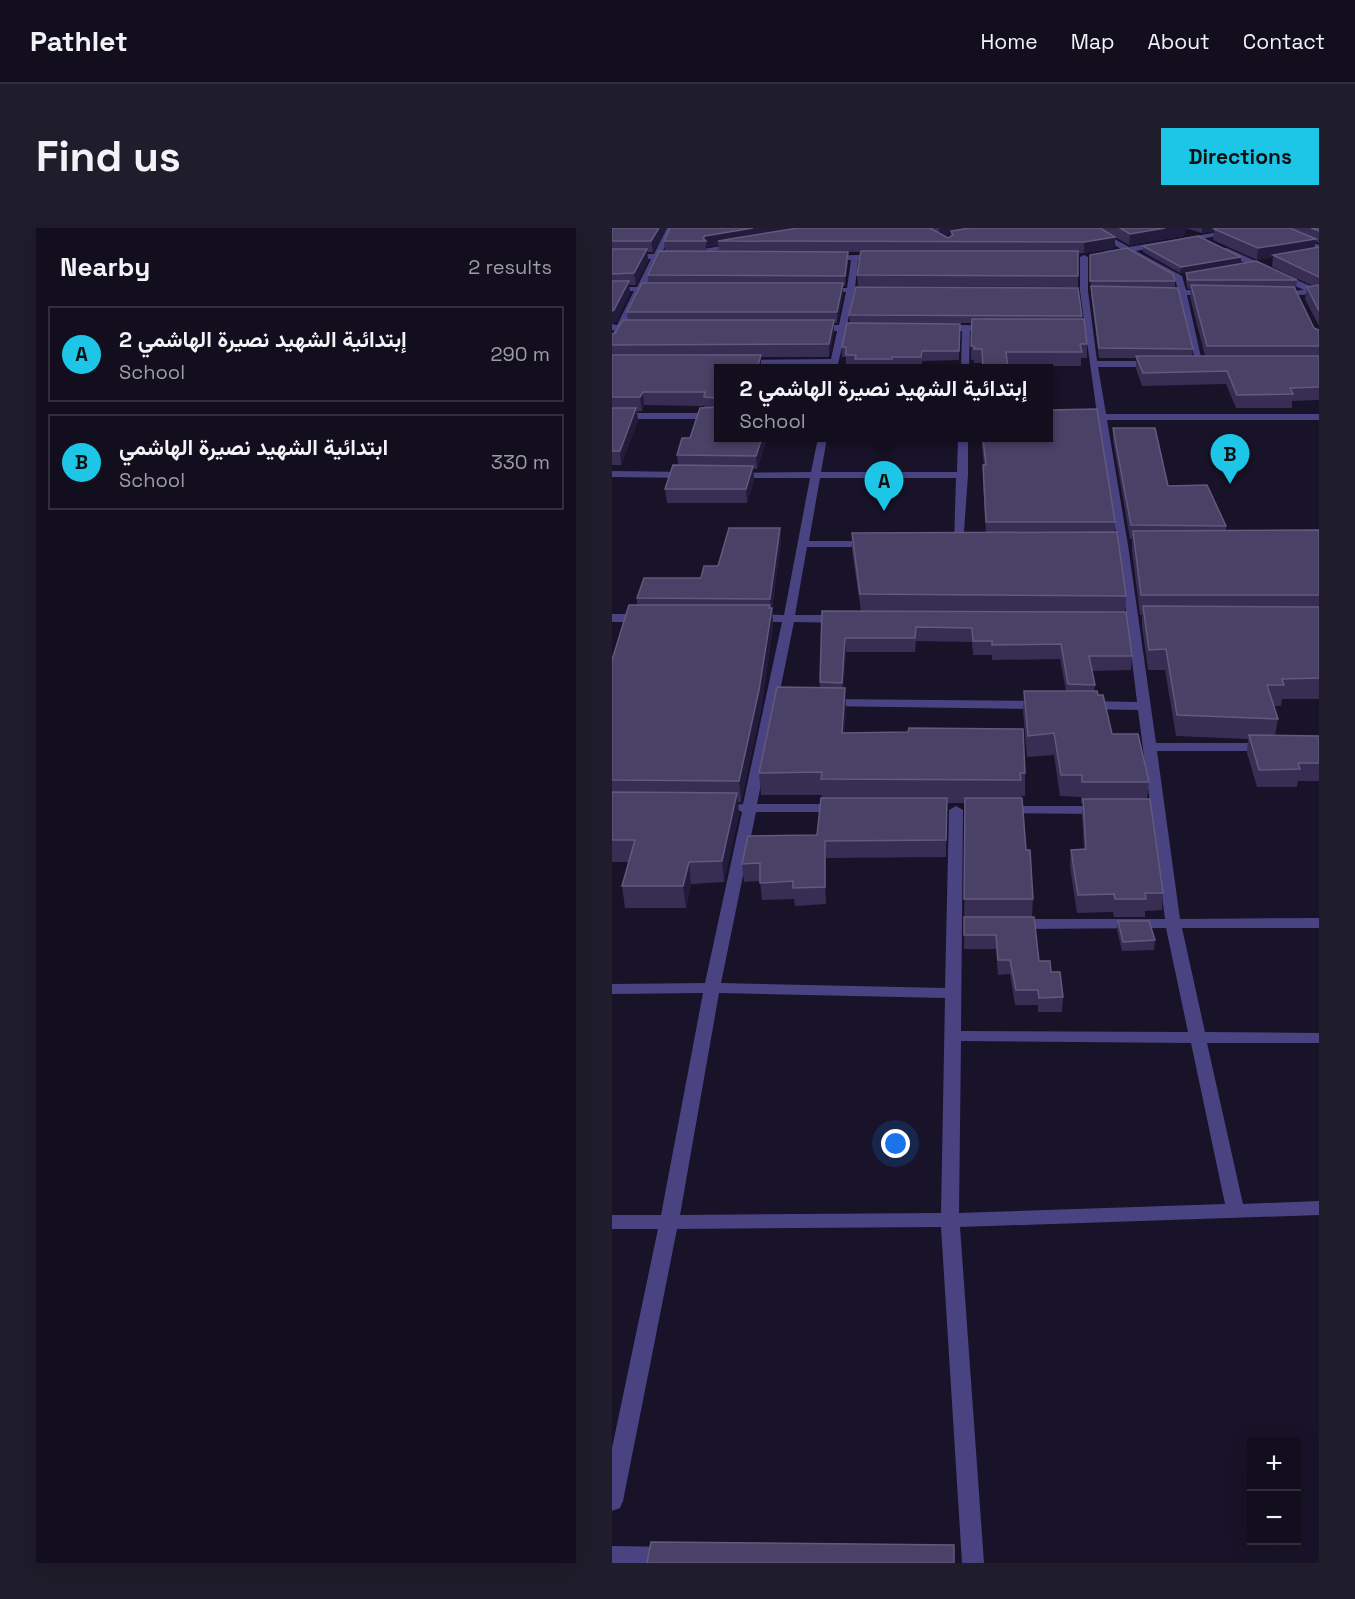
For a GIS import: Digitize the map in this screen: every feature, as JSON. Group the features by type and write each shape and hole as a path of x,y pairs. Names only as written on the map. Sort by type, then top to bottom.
{"street":[{"path":"612,342 615,327 641,289 671,228"},
{"path":"1090,228 1179,279 1190,277"},
{"path":"1073,257 1092,256 1256,228"},
{"path":"1271,228 1319,248"},
{"path":"1187,233 1318,292"},
{"path":"658,256 744,244"},
{"path":"1308,256 1319,254"},
{"path":"612,256 720,257"},
{"path":"1092,256 1084,291 1088,329 1122,545 1144,706 1149,747 1151,810 1173,924 1236,1212"},
{"path":"834,364 851,290 855,257"},
{"path":"823,258 889,257"},
{"path":"1244,267 1276,262"},
{"path":"1179,279 1180,292 1200,364"},
{"path":"612,289 673,290"},
{"path":"817,290 886,290"},
{"path":"1073,291 1095,291"},
{"path":"1149,292 1226,293"},
{"path":"1271,294 1297,295 1318,292"},
{"path":"1297,295 1302,305"},
{"path":"615,327 650,328"},
{"path":"806,328 875,328"},
{"path":"932,328 999,328"},
{"path":"965,364 966,328"},
{"path":"1077,329 1088,329"},
{"path":"729,363 782,364"},
{"path":"1093,364 1164,364"},
{"path":"1188,364 1211,364"},
{"path":"612,416 714,416"},
{"path":"1080,417 1319,417"},
{"path":"612,1501 669,1221 712,988 750,808 777,703 789,618 821,442"},
{"path":"960,544 963,442"},
{"path":"612,474 702,475"},
{"path":"724,475 963,475"},
{"path":"802,544 881,544"},
{"path":"612,618 659,618"},
{"path":"742,618 860,619"},
{"path":"806,703 1144,706"},
{"path":"1149,747 1285,747"},
{"path":"727,808 855,808"},
{"path":"950,1561 973,1562 950,1220 952,993 959,924 956,810"},
{"path":"992,810 1121,810"},
{"path":"1000,924 1319,923"},
{"path":"612,989 712,988 952,993"},
{"path":"952,1036 1319,1038"},
{"path":"612,1222 950,1220 1319,1208"},
{"path":"612,1556 693,1557"}],"building":[{"path":"612,228 659,228 651,241 612,241"},
{"path":"670,228 753,228 705,236 703,238 706,241 664,241"},
{"path":"798,228 930,228 948,238 953,235 951,231 970,228 1100,228 1115,237 1084,242 718,241"},
{"path":"1120,228 1165,228 1130,234"},
{"path":"1290,228 1316,239 1258,248 1214,229"},
{"path":"1198,236 1241,257 1181,267 1143,246"},
{"path":"1319,247 1319,277 1273,255"},
{"path":"1127,248 1173,274 1175,281 1090,281 1090,255"},
{"path":"612,249 647,249 634,273 612,274"},
{"path":"659,251 848,252 845,276 648,275"},
{"path":"861,251 1078,251 1078,276 857,275"},
{"path":"1256,261 1297,280 1188,280 1186,273"},
{"path":"612,281 629,281 612,311"},
{"path":"642,283 843,283 837,312 627,312"},
{"path":"1191,285 1294,287 1314,328 1319,330 1319,346 1207,346"},
{"path":"1319,285 1319,311 1307,287"},
{"path":"1091,286 1178,288 1193,349 1099,348"},
{"path":"856,287 1078,288 1082,316 849,315"},
{"path":"972,319 1084,319 1087,344 1080,344 1082,352 1006,352 1007,364 983,364 982,349 974,349 974,346 971,346"},
{"path":"623,320 834,320 829,344 612,345 612,334"},
{"path":"847,323 960,324 959,351 922,351 921,357 855,359 856,355 846,355 846,347 842,347"},
{"path":"612,355 761,355 758,364 714,364 714,398 704,397 705,392 643,392 640,397 612,397"},
{"path":"1136,356 1319,356 1319,387 1290,388 1293,394 1237,395 1227,371 1143,373"},
{"path":"714,407 714,442 761,442 756,456 677,455 682,438 690,438 700,408"},
{"path":"612,408 636,408 620,451 612,451"},
{"path":"1097,409 1115,522 986,522 983,465 986,465 983,442 1053,442 1053,410"},
{"path":"1113,428 1155,428 1168,486 1207,485 1226,526 1131,525"},
{"path":"673,465 753,466 746,489 665,489"},
{"path":"729,528 780,528 770,599 637,598 644,578 701,578 704,566 718,566"},
{"path":"1319,530 1319,595 1141,595 1133,531"},
{"path":"1117,532 1126,596 860,594 852,533"},
{"path":"629,605 770,605 769,608 772,608 759,690 739,781 612,780 612,660"},
{"path":"1143,606 1319,607 1319,678 1282,679 1284,685 1267,685 1278,719 1177,715 1166,649 1149,650"},
{"path":"822,611 1126,612 1132,656 1089,656 1095,685 1068,684 1061,644 992,645 992,641 973,641 972,628 916,627 915,638 845,638 842,683 820,682"},
{"path":"777,687 845,688 842,733 908,732 909,728 1023,729 1025,773 1020,773 1021,780 821,779 822,772 759,773"},
{"path":"1024,691 1097,691 1098,695 1103,695 1112,734 1138,734 1149,782 1082,782 1082,775 1061,775 1054,733 1028,736"},
{"path":"1249,735 1319,736 1319,763 1298,763 1300,769 1259,770"},
{"path":"612,792 737,793 722,861 689,862 683,886 622,886 635,840 612,840"},
{"path":"821,798 947,798 946,840 825,841 825,887 793,888 793,881 760,883 760,863 742,864 748,836 817,835"},
{"path":"965,798 1022,798 1026,850 1030,850 1033,899 964,899"},
{"path":"1083,799 1150,799 1163,893 1145,893 1146,899 1115,899 1114,894 1078,895 1071,850 1086,849"},
{"path":"964,917 1034,917 1039,961 1050,961 1051,972 1060,972 1063,997 1039,998 1038,990 1016,990 1010,960 998,960 996,935 964,935"},
{"path":"1118,921 1149,921 1155,940 1123,942"},
{"path":"651,1542 954,1545 954,1563 647,1563"}],"place":[{"name":"ابتدائية الشهيد نصيرة الهاشمي","path":"1230,484"},
{"name":"إبتدائية الشهيد نصيرة الهاشمي 2","path":"884,511"}]}
